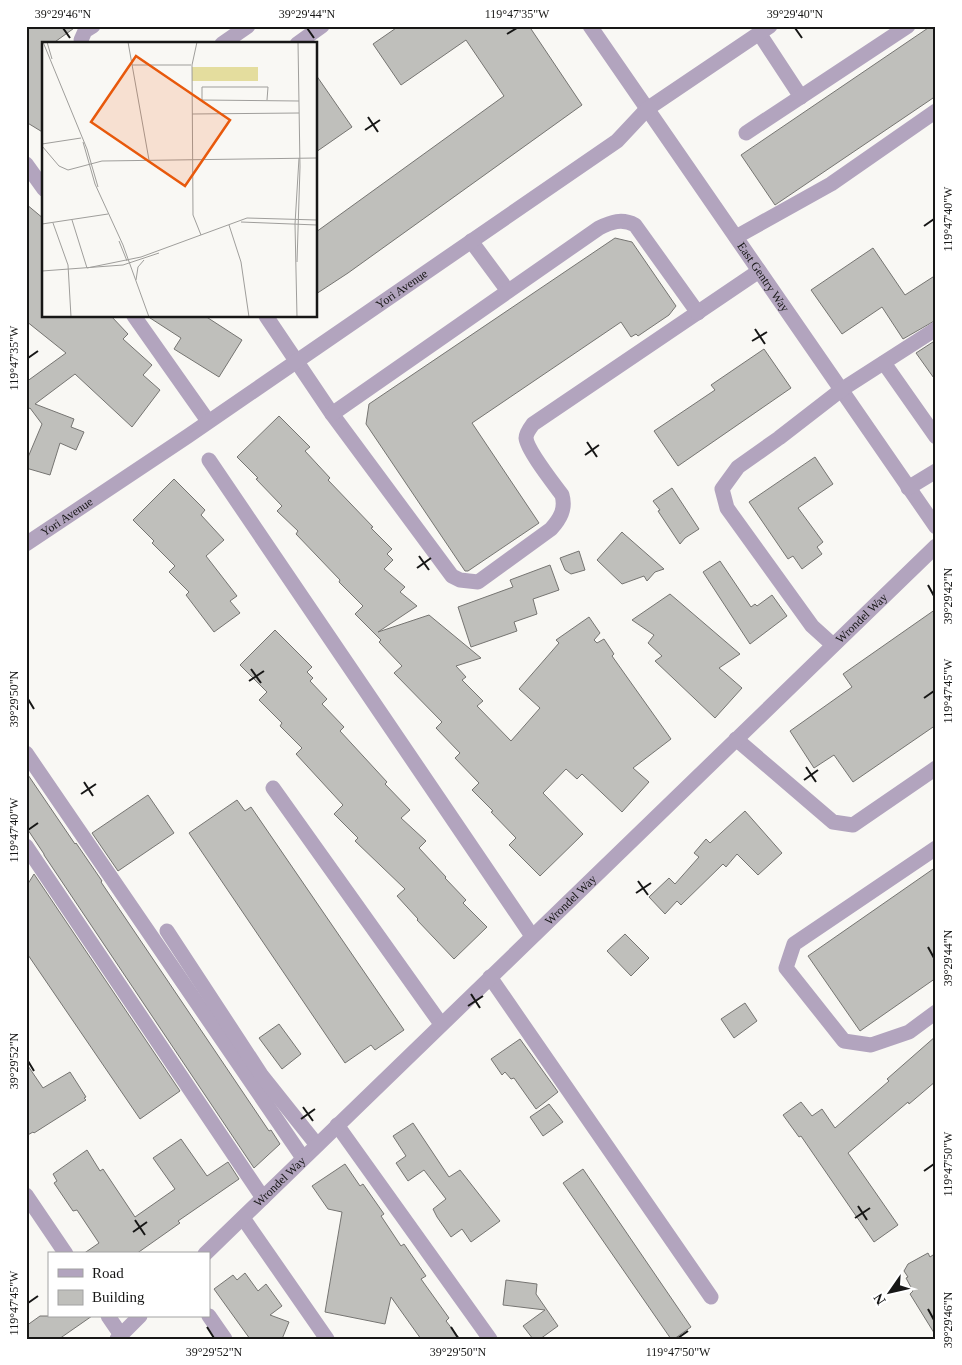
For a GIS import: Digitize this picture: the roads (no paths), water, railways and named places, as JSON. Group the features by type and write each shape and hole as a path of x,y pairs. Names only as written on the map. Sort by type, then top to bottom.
{"street":[{"path":"82,42 82,36 93,26"},
{"path":"225,42 248,26"},
{"path":"300,42 322,26"},
{"name":"East Gentry Way","path":"590,26 908,488 934,519"},
{"path":"746,133 908,26"},
{"path":"764,30 800,97"},
{"name":"Yori Avenue","path":"26,544 208,422 617,141 647,110 764,30"},
{"path":"736,237 831,184 936,111"},
{"path":"26,164 42,186"},
{"path":"332,414 599,228 611,222 626,221 635,225 698,313"},
{"path":"471,241 508,291"},
{"path":"269,320 332,414 452,576 460,580 478,582 551,529 559,520 563,511 562,495 531,450 526,439 533,424 759,271"},
{"path":"135,318 208,422"},
{"path":"833,645 812,626 727,508 722,489 738,467 841,390 936,329"},
{"path":"884,362 936,437"},
{"path":"209,460 532,936"},
{"path":"908,488 936,471"},
{"name":"Wrondel Way","path":"207,1252 936,546"},
{"path":"736,739 833,822 853,825 936,768"},
{"path":"26,753 303,1158"},
{"path":"273,788 441,1024"},
{"path":"26,846 263,1198"},
{"path":"936,848 794,944 786,968 844,1041 871,1045 909,1032 936,1012"},
{"path":"167,931 262,1076 318,1145"},
{"path":"490,977 712,1297"},
{"path":"337,1125 490,1339"},
{"path":"26,1195 65,1252"},
{"path":"243,1218 327,1339"},
{"path":"210,1317 225,1339"},
{"path":"109,1318 119,1337 138,1318"}]}
